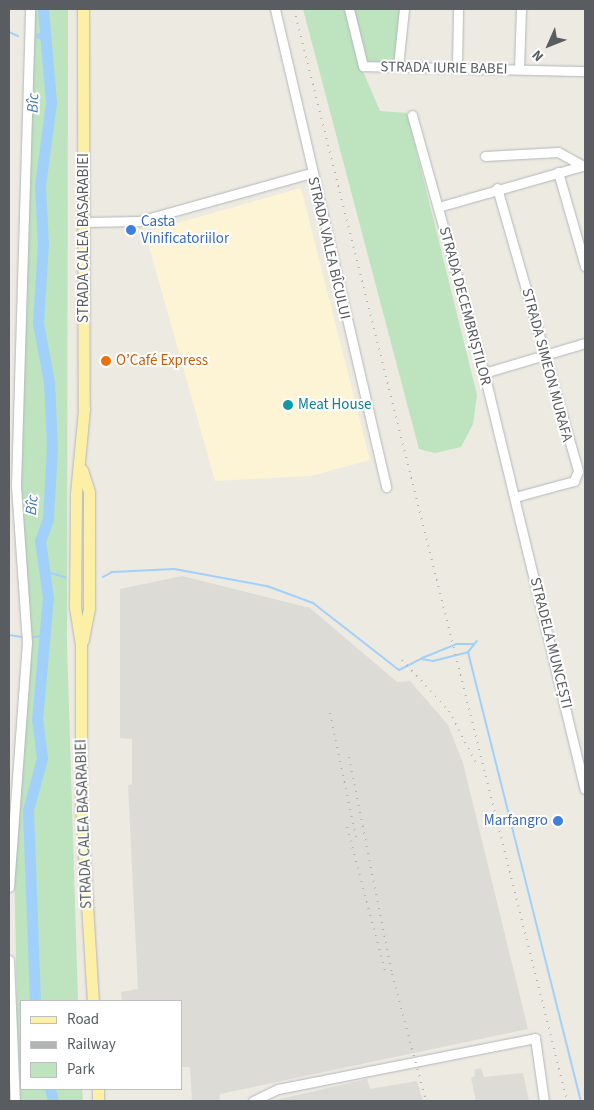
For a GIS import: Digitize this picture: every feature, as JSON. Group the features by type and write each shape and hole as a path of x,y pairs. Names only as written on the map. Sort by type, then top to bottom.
{"main road":[{"name":"STRADA CALEA BASARABIEI","path":"83,9 84,222 81,468 75,518 75,608 81,646 81,806 93,1000"},
{"name":"STRADA CALEA BASARABIEI","path":"81,468 89,492 89,608 81,646"},
{"path":"75,518 88,519"},
{"path":"75,608 89,608"}],"street":[{"path":"9,887 27,643 16,485 30,9"},
{"name":"STRADA VALEA BÎCULUI","path":"275,9 311,172 386,487"},
{"name":"STRADA IURIE BABEI","path":"349,9 363,66 585,71"},
{"path":"398,66 404,9"},
{"path":"457,67 458,9"},
{"path":"519,69 521,9"},
{"name":"STRADA DECEMBRIȘTILOR","path":"412,114 484,373 515,497"},
{"path":"485,156 558,152 584,166"},
{"path":"438,207 498,188 584,166"},
{"path":"84,222 140,221 311,172"},
{"path":"558,172 585,266"},
{"name":"STRADA SIMEON MURAFA","path":"498,188 578,474 574,481 515,497"},
{"path":"484,373 585,343"},
{"name":"STRADELA MUNCEȘTI","path":"515,497 585,789"},
{"path":"9,960 15,1101"},
{"path":"253,1101 278,1089 535,1038 544,1101"}],"shaded area":[{"path":"301,188 370,460 311,476 215,481 145,232"},
{"path":"182,576 310,608 397,682 410,681 448,725 463,763 528,1029 220,1094 219,1101 192,1101 190,1067 182,1067 182,1000 122,1000 121,992 138,989 128,785 132,784 132,739 120,738 120,589"},
{"path":"481,1068 484,1077 523,1073 529,1101 476,1101 471,1078 475,1076 474,1070"},
{"path":"367,1079 370,1089 417,1081 423,1101 271,1101"}],"green space":[{"path":"35,9 68,9 67,645 78,1000 20,1000 20,1090 82,1090 83,1101 20,1101 14,852 32,640 20,496"},
{"path":"303,9 347,9 362,69 380,111 407,113 477,395 473,424 461,447 435,453 419,449"},
{"path":"350,9 403,9 396,61 364,63"}],"waterway":[{"name":"Bîc","path":"35,1000 28,810 42,758 37,720 48,597 40,541 48,519 52,447 49,382 38,323 43,244 40,186 51,102 43,9"},
{"path":"9,32 18,36"},
{"name":"Bîc","path":"39,36 46,36"},
{"path":"103,577 112,572 174,569 267,586 313,603 399,670 421,659 433,661 468,652 581,1101"},
{"path":"47,572 65,577"},
{"path":"9,635 22,637"},
{"path":"33,637 42,636"},
{"path":"468,652 477,641"},
{"path":"422,658 456,644 474,644"},
{"name":"Bîc","path":"50,1090 53,1101"}],"railway":[{"path":"294,9 567,1101"},
{"path":"402,660 449,711 476,763"},
{"path":"330,713 356,837"},
{"path":"349,757 392,974 426,1101"},
{"path":"347,827 385,971"}],"place":[{"name":"Casta Vinificatoriilor","path":"131,230"},
{"name":"O’Café Express","path":"106,361"},
{"name":"Meat House","path":"288,405"},
{"name":"Marfangro","path":"558,821"}]}
